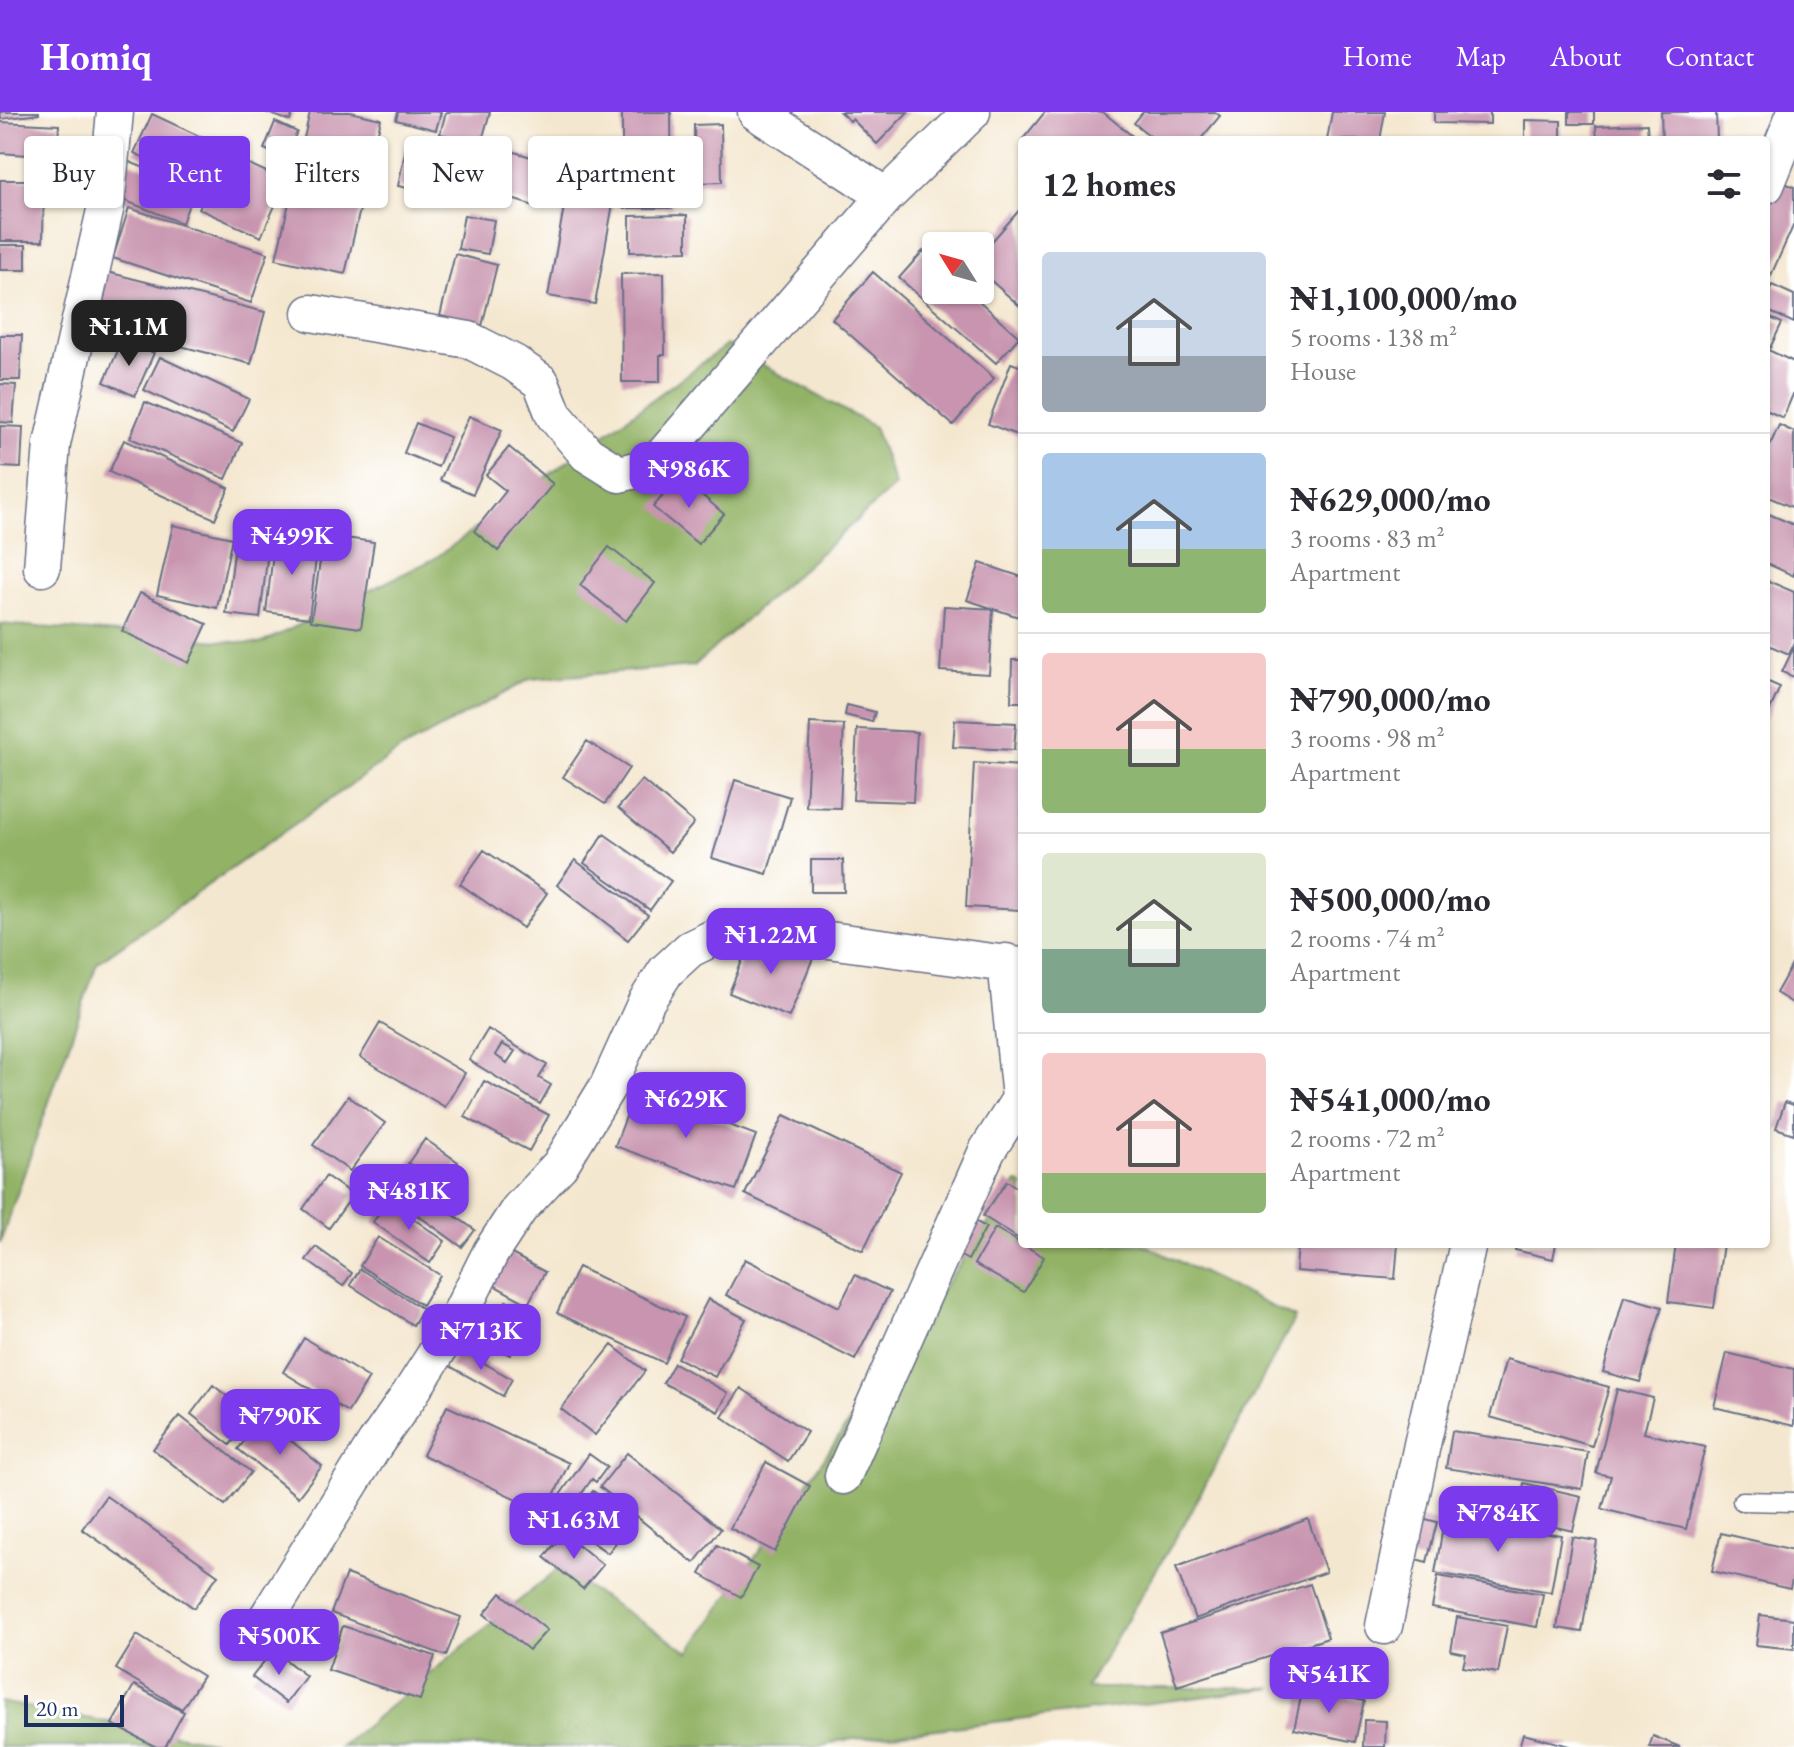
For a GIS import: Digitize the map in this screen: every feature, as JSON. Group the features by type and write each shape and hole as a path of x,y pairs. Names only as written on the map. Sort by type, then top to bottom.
{"street":[{"path":"42,568 52,444 106,206 115,112"},
{"path":"756,112 886,196"},
{"path":"311,313 469,340 514,363 541,382 554,415 587,454 619,474 649,467 666,452 886,196 972,112"},
{"path":"1770,175 1794,116"},
{"path":"254,1639 375,1444 456,1322 498,1241 519,1209 560,1165 584,1126 608,1086 646,1002 666,971 690,949 717,936 755,930 1014,964 1018,1040"},
{"path":"843,1476 987,1151 1018,1102"},
{"path":"1384,1626 1467,1248"}],"lane":[{"path":"1742,1501 1794,1502"}],"green space":[{"path":"727,345 874,427 895,486 694,666 530,679 400,750 97,963 0,1243 0,624 260,644 434,559"},
{"path":"1017,1182 1018,1248 1151,1248 1295,1318 1185,1522 1086,1688 1273,1688 838,1741 821,1747 340,1747 558,1569 689,1652"},
{"path":"0,1702 242,1747 0,1747"}],"building":[{"path":"0,112 39,112 39,114 1,119"},
{"path":"265,112 293,112 290,121"},
{"path":"310,112 350,112 381,119 377,136 304,136"},
{"path":"398,112 441,112 436,130 396,120"},
{"path":"446,112 490,112 483,136 440,134"},
{"path":"622,112 671,112 671,136 622,136"},
{"path":"840,112 908,112 877,144 852,119 850,121"},
{"path":"1045,112 1103,112 1132,136 1025,136"},
{"path":"1143,112 1215,112 1220,116 1203,136 1150,136 1134,123"},
{"path":"1332,112 1385,112 1381,136 1328,136"},
{"path":"1434,112 1490,112 1490,124 1434,123"},
{"path":"1569,112 1594,112 1594,124 1569,124"},
{"path":"1661,112 1716,112 1717,136 1662,136"},
{"path":"152,114 199,136 142,136"},
{"path":"1525,120 1561,121 1561,136 1525,136"},
{"path":"0,122 59,125 58,136 24,136 24,155 0,153"},
{"path":"275,122 297,132 295,136 269,136"},
{"path":"721,124 722,182 703,183 703,136 694,136 694,125"},
{"path":"1647,124 1648,136 1597,136 1596,126"},
{"path":"512,151 528,156 528,204 512,199"},
{"path":"404,157 404,187 398,186"},
{"path":"127,161 139,166 139,206 123,200 123,171"},
{"path":"250,164 266,172 266,208 274,208 261,237 199,209 250,208"},
{"path":"0,180 24,180 24,208 44,208 43,241 0,241"},
{"path":"1780,181 1794,187 1794,224 1770,278 1770,204"},
{"path":"129,208 268,253 251,303 113,258"},
{"path":"144,208 188,208 182,223"},
{"path":"288,208 360,208 345,274 276,259"},
{"path":"564,208 612,208 595,304 548,296"},
{"path":"1018,212 1018,304 994,283 994,239"},
{"path":"464,215 494,220 488,254 458,249"},
{"path":"687,215 687,251 630,252 630,216"},
{"path":"0,245 26,245 26,270 0,270"},
{"path":"922,252 922,298 899,278"},
{"path":"455,254 497,265 482,326 440,316"},
{"path":"107,272 265,312 251,364 94,324"},
{"path":"873,272 994,378 953,425 832,319"},
{"path":"664,273 665,355 660,355 660,382 622,382 621,274"},
{"path":"1772,285 1794,295 1794,323 1770,312"},
{"path":"929,304 982,304 1018,336 996,363"},
{"path":"1770,318 1782,323 1770,348"},
{"path":"0,335 22,335 20,380 0,380"},
{"path":"123,339 154,353 135,396 104,382"},
{"path":"1770,351 1794,362 1794,392 1783,418 1770,412"},
{"path":"160,357 249,399 233,432 144,390"},
{"path":"1011,363 1018,366 1018,435 988,424"},
{"path":"0,384 16,385 13,423 0,422"},
{"path":"145,402 242,443 226,479 130,438"},
{"path":"469,416 502,430 473,494 440,480"},
{"path":"416,423 450,437 438,467 404,453"},
{"path":"1779,425 1794,432 1794,508 1770,498 1770,445"},
{"path":"0,426 23,427 21,468 0,467"},
{"path":"124,440 229,488 215,519 109,472"},
{"path":"509,447 553,484 498,551 474,531 506,491 486,475"},
{"path":"680,476 724,514 698,544 653,507"},
{"path":"1770,514 1794,525 1794,576 1770,565"},
{"path":"173,525 232,538 217,608 157,595"},
{"path":"324,535 374,542 361,628 311,621"},
{"path":"275,537 318,541 309,618 266,612"},
{"path":"236,538 269,543 260,618 226,614"},
{"path":"609,547 655,583 626,621 580,585"},
{"path":"980,563 1018,576 1018,617 967,600"},
{"path":"1770,582 1794,592 1794,642 1789,654 1770,646"},
{"path":"140,593 207,624 189,663 122,631"},
{"path":"944,606 993,609 989,674 940,671"},
{"path":"1794,647 1794,677 1782,672"},
{"path":"1012,660 1018,660 1018,702 1011,702"},
{"path":"1770,683 1780,687 1770,710"},
{"path":"847,705 875,712 872,722 845,715"},
{"path":"955,720 1016,723 1014,750 953,747"},
{"path":"810,723 844,725 840,808 806,807"},
{"path":"857,729 917,732 913,802 853,800"},
{"path":"587,741 629,768 605,804 563,777"},
{"path":"974,763 1018,766 1018,910 966,907"},
{"path":"642,780 694,823 670,852 618,808"},
{"path":"735,780 790,797 767,874 712,858"},
{"path":"604,834 671,881 650,910 584,863"},
{"path":"484,850 547,893 523,928 460,884"},
{"path":"575,860 648,915 628,940 557,885"},
{"path":"811,860 843,860 844,892 811,892"},
{"path":"753,934 813,958 789,1017 729,993"},
{"path":"1794,961 1794,1004 1776,993"},
{"path":"380,1023 465,1073 445,1107 360,1057"},
{"path":"488,1029 547,1065 539,1078 551,1085 540,1104 469,1060","holes":["502,1044 515,1051 507,1063 495,1055"]},
{"path":"484,1081 549,1115 529,1151 465,1117"},
{"path":"636,1090 756,1135 736,1190 615,1146"},
{"path":"348,1096 385,1123 350,1171 313,1145"},
{"path":"1785,1102 1794,1105 1794,1134 1776,1128"},
{"path":"784,1115 901,1172 863,1251 745,1194"},
{"path":"425,1139 458,1162 441,1186 408,1163"},
{"path":"326,1176 353,1195 329,1228 303,1209"},
{"path":"1007,1181 1018,1188 1018,1238 983,1216"},
{"path":"410,1184 475,1230 462,1247 398,1201"},
{"path":"388,1201 445,1241 430,1263 373,1222"},
{"path":"969,1218 986,1227 968,1260 952,1251"},
{"path":"995,1228 1018,1242 1018,1248 1029,1248 1044,1257 1024,1292 974,1264"},
{"path":"378,1237 440,1275 422,1305 360,1266"},
{"path":"316,1247 352,1273 343,1286 306,1260"},
{"path":"1298,1248 1398,1248 1395,1279 1296,1271"},
{"path":"1516,1248 1555,1248 1553,1259"},
{"path":"1675,1248 1722,1248 1714,1308 1668,1302"},
{"path":"508,1252 545,1272 528,1304 490,1283"},
{"path":"745,1259 839,1307 855,1275 890,1292 855,1360 726,1295"},
{"path":"578,1267 685,1317 664,1363 557,1313"},
{"path":"360,1269 423,1309 413,1325 350,1285"},
{"path":"1624,1296 1662,1307 1640,1382 1603,1372"},
{"path":"708,1299 746,1319 715,1377 677,1358"},
{"path":"506,1301 529,1311 510,1355 487,1345"},
{"path":"304,1338 369,1378 348,1412 283,1372"},
{"path":"612,1345 645,1371 595,1435 561,1409"},
{"path":"459,1349 512,1379 503,1396 450,1366"},
{"path":"1727,1353 1794,1369 1794,1426 1714,1407"},
{"path":"1506,1359 1609,1387 1592,1446 1490,1417"},
{"path":"674,1363 728,1393 718,1412 663,1383"},
{"path":"213,1385 253,1417 230,1445 191,1414"},
{"path":"741,1388 807,1432 788,1461 722,1417"},
{"path":"1617,1389 1653,1398 1644,1433 1705,1447 1686,1529 1602,1509 1611,1476 1596,1473"},
{"path":"447,1406 569,1463 546,1513 423,1455"},
{"path":"180,1416 251,1472 225,1505 153,1449"},
{"path":"263,1418 322,1466 298,1497 238,1449"},
{"path":"1452,1431 1588,1452 1582,1489 1446,1468"},
{"path":"627,1453 721,1529 694,1563 600,1487"},
{"path":"589,1454 607,1467 596,1482 592,1479 564,1519 550,1509"},
{"path":"766,1462 810,1486 775,1552 730,1528"},
{"path":"1524,1483 1581,1496 1573,1531 1517,1518"},
{"path":"593,1491 633,1519 608,1553 568,1525"},
{"path":"106,1496 218,1575 194,1608 82,1529"},
{"path":"1445,1516 1561,1535 1551,1592 1435,1573"},
{"path":"1418,1517 1437,1522 1427,1562 1408,1557"},
{"path":"1308,1519 1326,1572 1195,1619 1176,1567"},
{"path":"564,1533 603,1565 583,1589 544,1557"},
{"path":"1721,1533 1794,1550 1790,1589 1712,1571"},
{"path":"1572,1537 1597,1541 1582,1632 1557,1628"},
{"path":"717,1545 758,1567 741,1597 700,1574"},
{"path":"346,1574 461,1617 446,1656 331,1613"},
{"path":"1438,1576 1543,1594 1537,1627 1432,1608"},
{"path":"1310,1584 1328,1638 1177,1686 1160,1633"},
{"path":"501,1593 547,1630 529,1650 484,1614"},
{"path":"1760,1615 1794,1619 1794,1649 1756,1645"},
{"path":"1457,1617 1507,1626 1498,1673 1463,1667 1466,1654 1451,1651"},
{"path":"343,1626 435,1656 420,1700 328,1670"},
{"path":"137,1635 203,1676 182,1709 116,1669"},
{"path":"273,1650 306,1676 286,1703 252,1677"},
{"path":"134,1685 184,1712 165,1747 156,1747 112,1724"},
{"path":"1303,1688 1364,1701 1355,1742 1294,1729"},
{"path":"1364,1720 1386,1721 1385,1747 1363,1747"},
{"path":"1523,1734 1570,1746 1570,1747 1519,1747"},
{"path":"1653,1736 1680,1747 1649,1747"}]}
